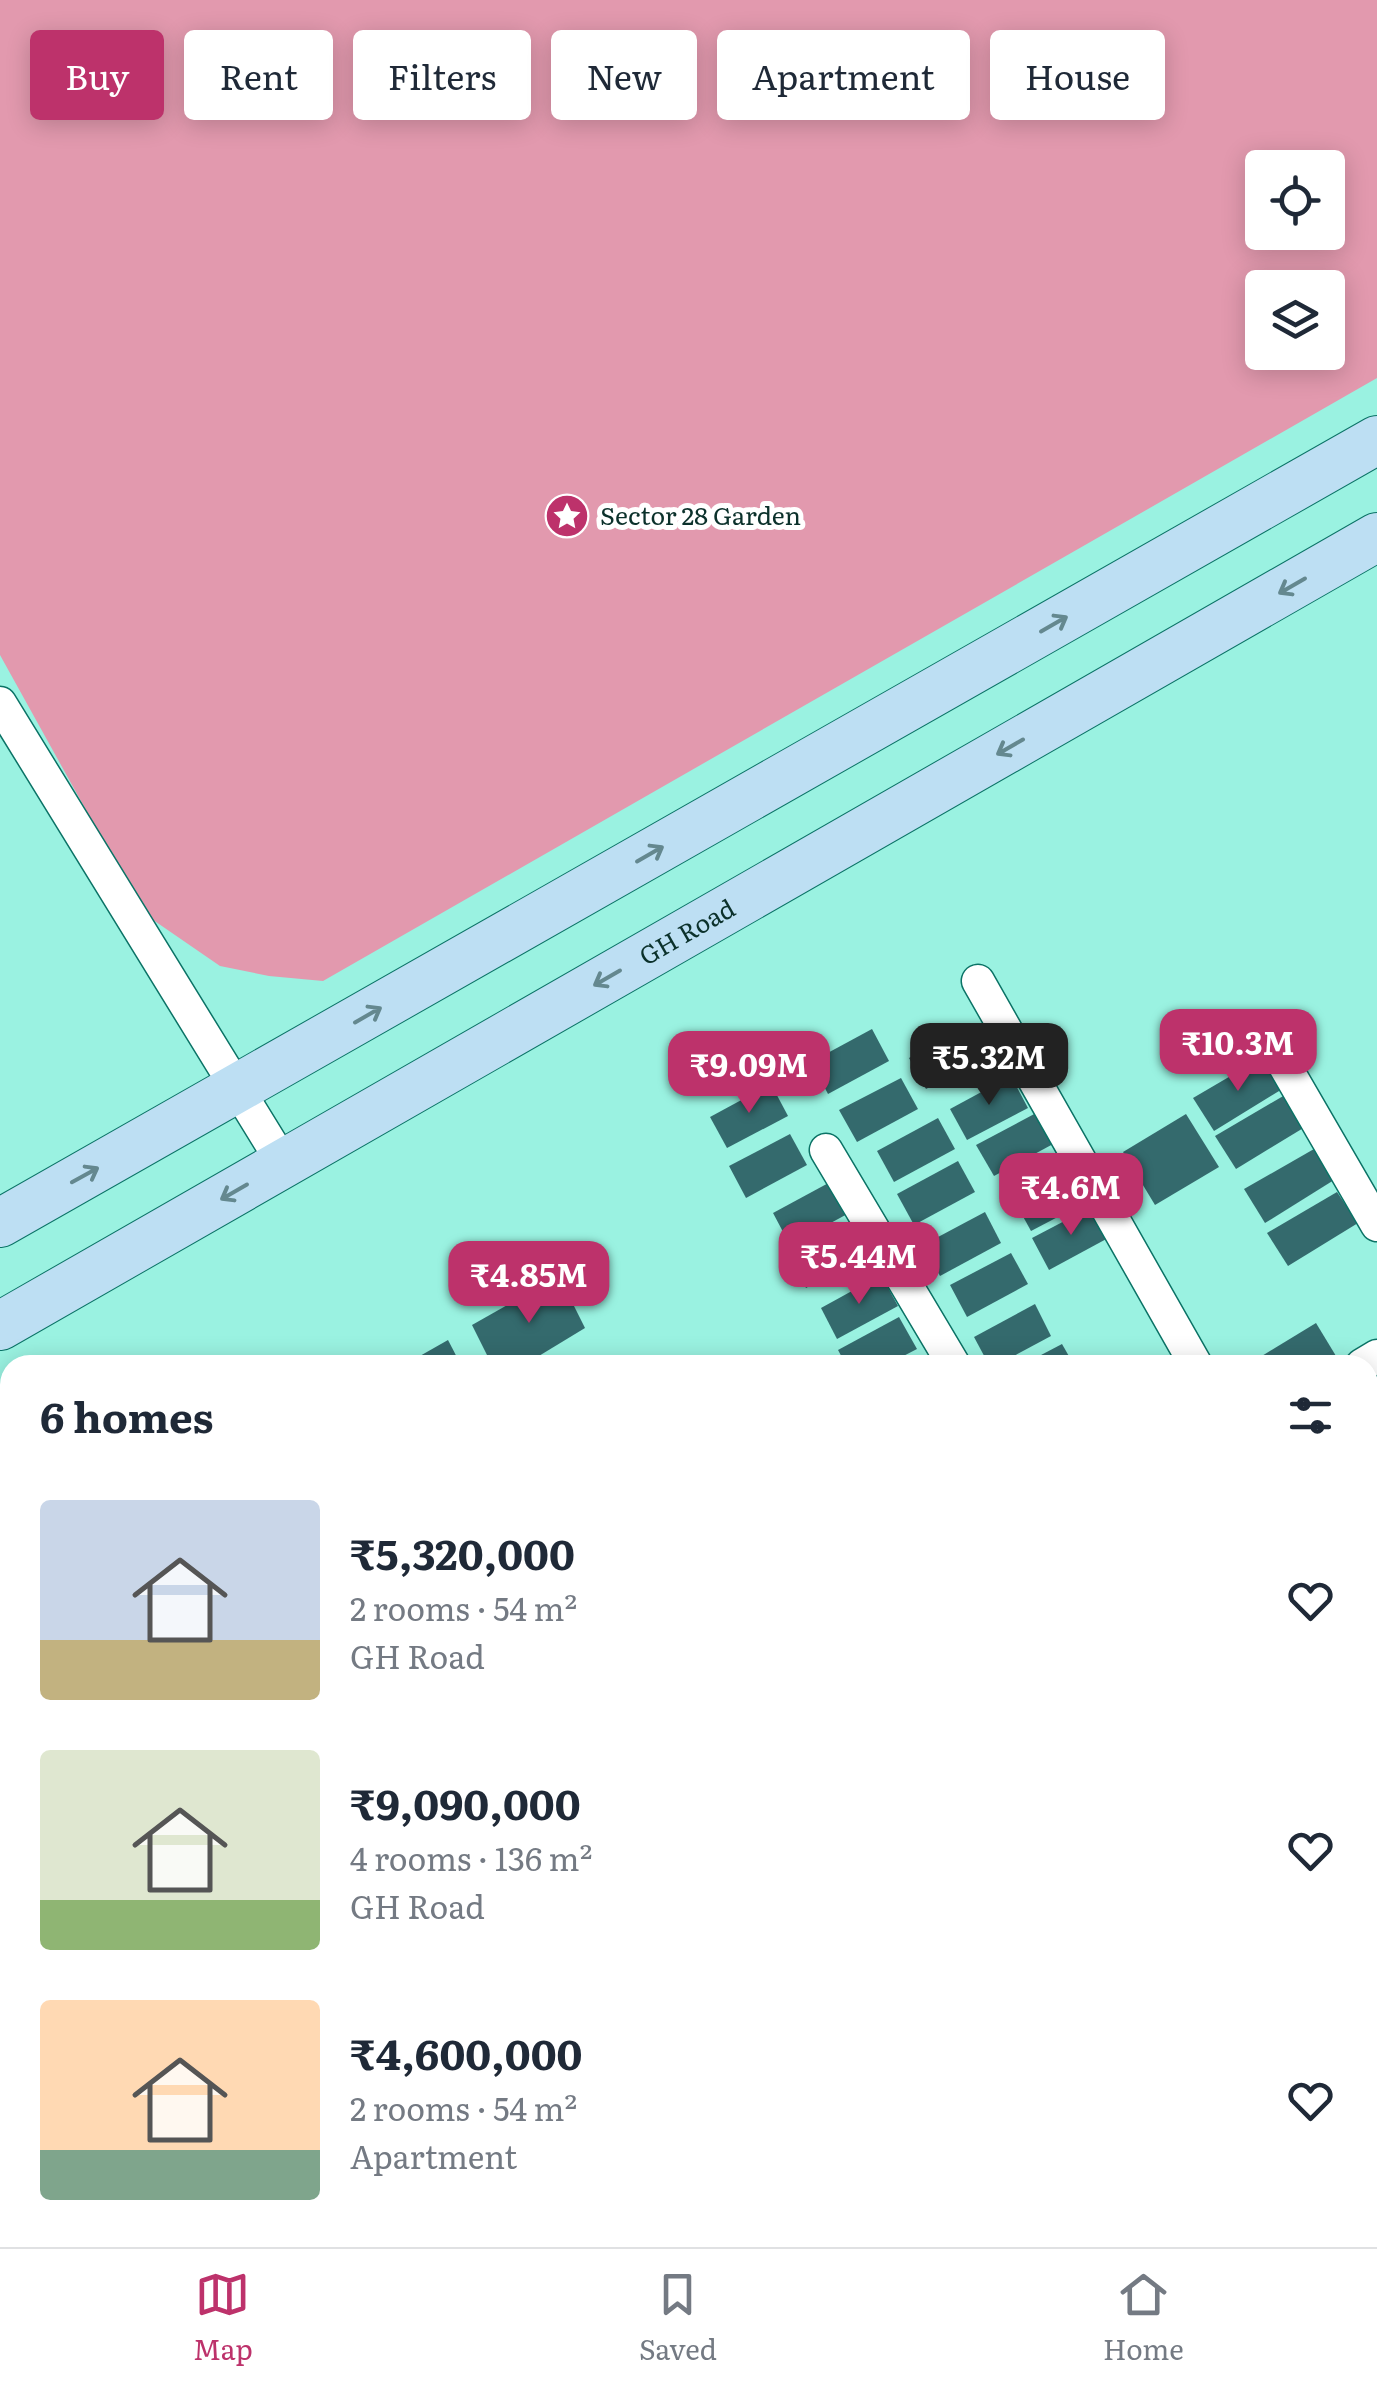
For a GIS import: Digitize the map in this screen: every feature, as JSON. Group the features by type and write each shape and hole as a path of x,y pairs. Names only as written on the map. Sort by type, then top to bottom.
{"main road":[{"path":"0,1222 1377,440"},
{"name":"GH Road","path":"0,1326 1377,537"}],"street":[{"path":"0,703 283,1164"},
{"path":"978,981 1190,1355"},
{"path":"1282,1061 1377,1226"},
{"path":"826,1150 948,1355"}],"shaded area":[{"name":"Sector 28 Garden","path":"0,0 1377,0 1377,378 323,981 220,966 143,913 0,655"}],"building":[{"path":"970,1025 987,1057 926,1089 909,1058"},
{"path":"872,1029 889,1061 828,1094 811,1062"},
{"path":"1263,1057 1284,1088 1214,1131 1193,1098"},
{"path":"1011,1076 1028,1108 967,1140 950,1109"},
{"path":"901,1078 918,1109 857,1142 839,1110"},
{"path":"771,1084 788,1116 727,1148 710,1117"},
{"path":"1285,1095 1305,1127 1236,1169 1215,1136"},
{"path":"1038,1112 1055,1143 994,1176 976,1145"},
{"path":"1186,1114 1219,1167 1155,1205 1123,1152"},
{"path":"938,1118 955,1149 894,1182 877,1151"},
{"path":"790,1134 807,1165 746,1198 729,1166"},
{"path":"1314,1149 1334,1180 1265,1223 1244,1189"},
{"path":"958,1161 975,1192 914,1225 897,1194"},
{"path":"1075,1167 1092,1199 1031,1231 1014,1200"},
{"path":"834,1180 851,1212 790,1245 773,1213"},
{"path":"1337,1192 1358,1223 1288,1266 1267,1233"},
{"path":"1093,1206 1110,1237 1049,1270 1032,1238"},
{"path":"985,1212 1001,1243 940,1276 923,1245"},
{"path":"850,1224 867,1255 806,1288 789,1256"},
{"path":"1011,1253 1028,1284 967,1317 950,1285"},
{"path":"881,1275 898,1306 837,1339 821,1308"},
{"path":"559,1276 585,1328 540,1355 487,1355 472,1325"},
{"path":"1035,1304 1051,1336 1016,1355 984,1355 974,1337"},
{"path":"899,1317 917,1349 905,1355 841,1355 838,1350"},
{"path":"1316,1323 1335,1355 1263,1355"},
{"path":"448,1340 456,1355 422,1355"},
{"path":"1062,1344 1068,1355 1041,1355"}],"place":[{"name":"Sector 28 Garden","path":"567,516"}]}
